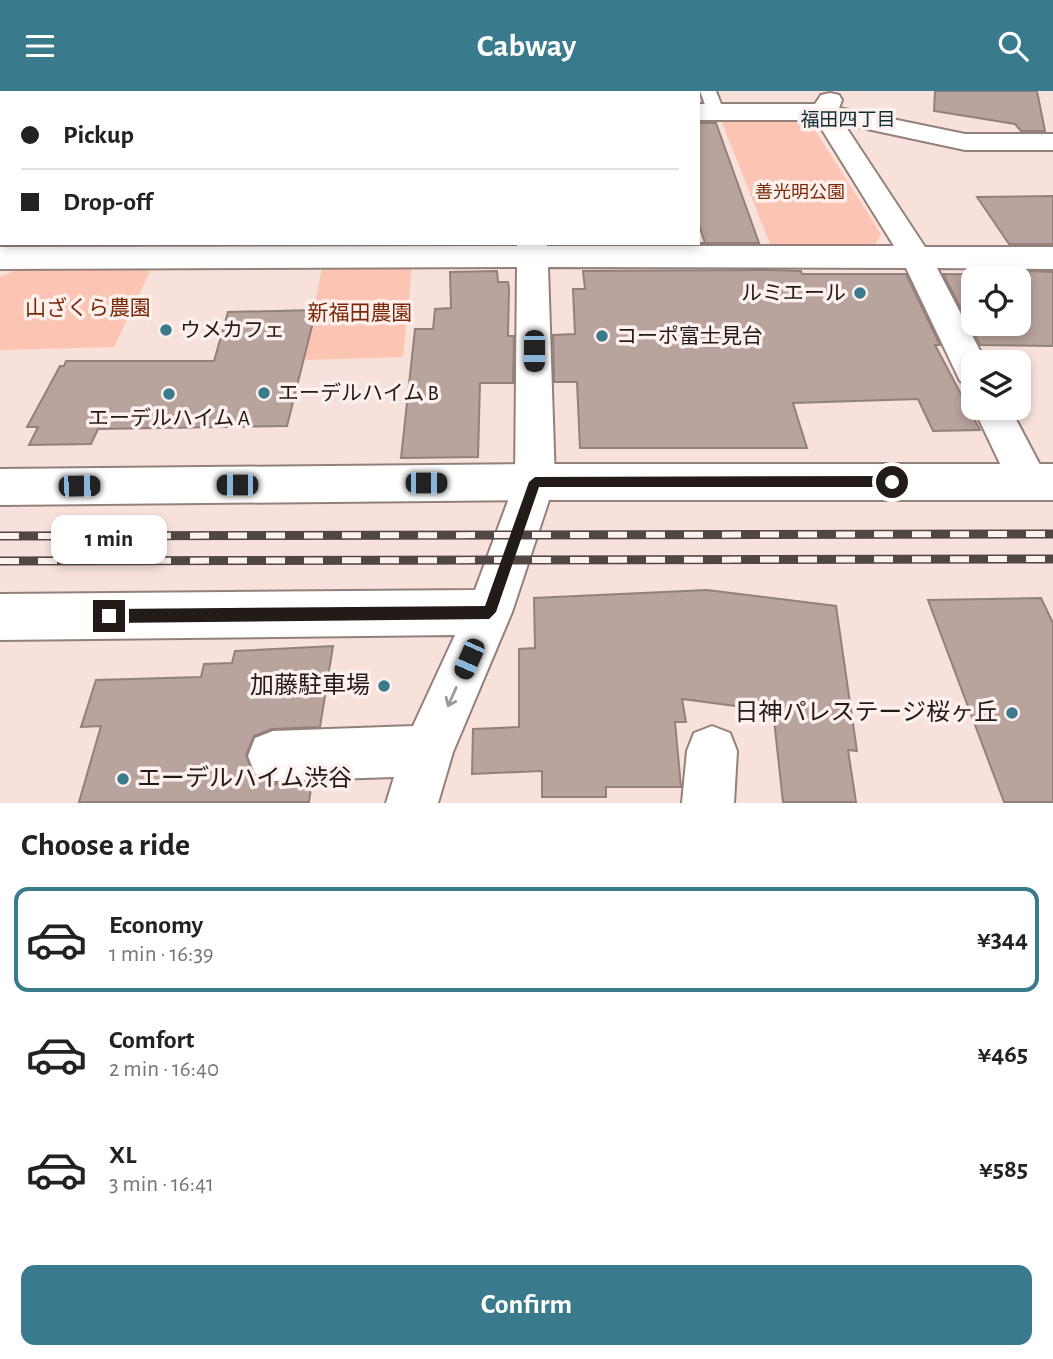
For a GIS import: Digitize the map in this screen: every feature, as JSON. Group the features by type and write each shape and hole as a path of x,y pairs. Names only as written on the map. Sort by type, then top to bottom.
{"street":[{"path":"829,101 917,259 962,350"},
{"path":"707,105 829,101 965,142 1053,142"},
{"path":"412,803 428,751 489,612 535,482 533,250"},
{"path":"0,258 125,251 678,250 917,259 1053,258"},
{"path":"999,420 1041,482"},
{"path":"0,487 535,482 1041,482"},
{"path":"0,617 489,612"},
{"path":"273,756 428,751"},
{"path":"708,803 712,751"}],"green space":[{"name":"善光明公園","path":"800,119 813,127 881,234 875,244 770,244 721,120"},
{"name":"新福田農園","path":"412,267 403,357 303,360 322,269"},
{"name":"山ざくら農園","path":"151,269 114,347 0,350 0,277 16,270"}],"building":[{"path":"935,91 1037,91 1045,131 1021,131 1015,124 934,111"},
{"path":"700,123 716,123 759,243 705,243 700,228"},
{"path":"1053,196 1053,244 1009,244 977,197"},
{"path":"769,270 801,271 802,274 906,274 940,345 935,345 961,394 961,420 975,420 980,430 933,431 918,399 793,403 807,448 580,448 577,382 554,382 553,335 575,334 573,289 585,289 583,271"},
{"path":"497,271 498,282 508,282 509,288 508,336 514,336 513,383 480,383 478,457 401,458 415,329 433,329 435,309 451,308 450,272"},
{"path":"1031,271 1053,272 1053,346 980,345 975,336 1031,336"},
{"path":"943,274 961,274 961,309"},
{"path":"316,310 287,426 98,429 91,444 29,445 38,427 27,427 60,366 64,366 66,361 214,361 228,312"},
{"path":"707,590 836,606 857,751 848,750 856,802 783,802 773,711 682,699 686,722 675,722 681,787 606,787 606,797 542,797 542,771 472,774 473,729 519,727 519,649 535,648 534,598"},
{"name":"日神パレステージ桜ヶ丘","path":"1041,598 1053,623 1053,802 1004,802 928,600"},
{"path":"333,646 320,727 272,729 254,736 246,755 254,776 273,784 312,782 309,802 79,802 101,726 81,727 96,680 201,677 204,664 232,663 235,651"}],"railway":[{"path":"0,536 1053,534"},
{"path":"0,561 1053,559"}],"place":[{"name":"ルミエール","path":"860,293"},
{"name":"ウメカフェ","path":"166,330"},
{"name":"コーポ富士見台","path":"602,336"},
{"name":"エーデルハイム B","path":"264,393"},
{"name":"エーデルハイム A","path":"169,394"},
{"name":"加藤駐車場","path":"384,686"},
{"name":"日神パレステージ桜ヶ丘","path":"1012,713"},
{"name":"エーデルハイム渋谷","path":"123,779"}],"district":[{"name":"福田四丁目","path":"848,120"}],"route":[{"path":"109,616 489,612 535,482 892,482"}]}
